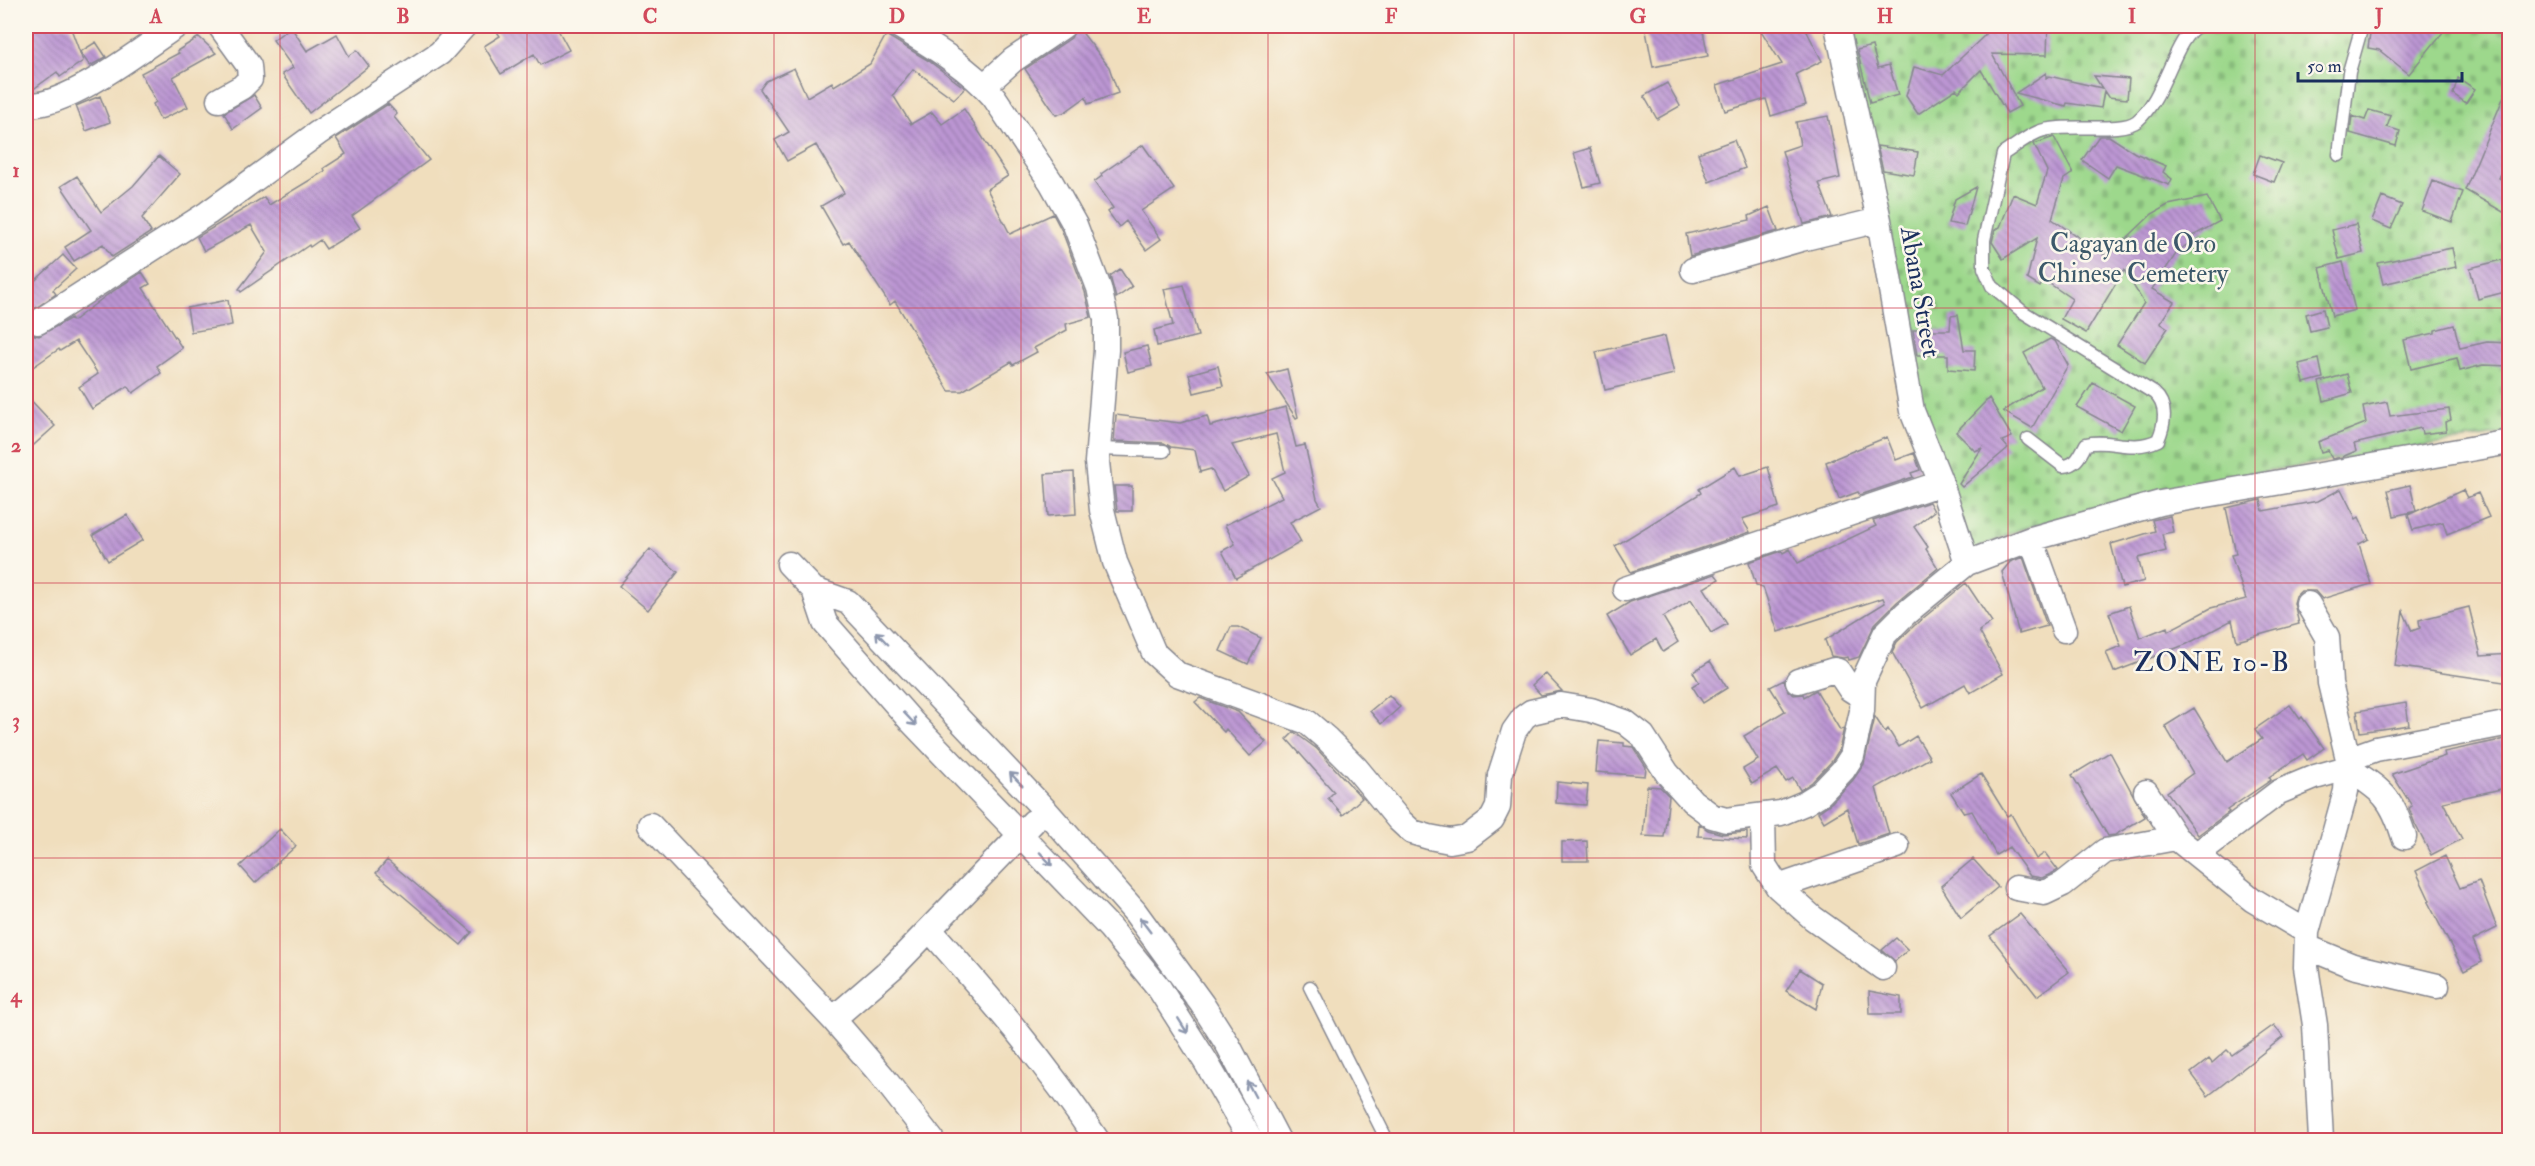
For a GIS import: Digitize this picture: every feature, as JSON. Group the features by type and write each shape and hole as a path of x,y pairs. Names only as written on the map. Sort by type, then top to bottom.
{"street":[{"path":"26,104 46,103 71,92 113,69 176,26"},
{"path":"219,26 249,66 250,79 242,87 219,100"},
{"path":"38,322 208,213 318,133 440,53 464,26"},
{"path":"898,26 940,51 984,86 1011,121 1051,182 1075,225 1099,288 1106,319 1097,449 1102,510 1115,562 1154,653 1177,674 1240,695 1307,722 1356,768 1384,804 1412,832 1450,841 1467,838 1492,819 1498,807 1500,775 1510,738 1519,723 1531,712 1561,705 1591,710 1625,722 1643,736 1667,773 1692,801 1712,816 1726,820 1780,813 1805,803 1821,793 1843,770 1852,756 1862,711 1861,696 1870,663 1886,634 1906,613 1967,563 2031,539 2160,503 2510,442"},
{"path":"984,86 1013,60 1063,26"},
{"name":"Abana Street","path":"1837,26 1879,220 1912,411 1941,483 1967,563"},
{"path":"1693,270 1879,220"},
{"path":"1625,589 1941,483"},
{"path":"2031,539 2064,630"},
{"path":"789,564 814,590 825,623 911,721 1110,928 1159,988 1251,1140"},
{"path":"814,590 848,602 1045,810 1135,912 1178,968 1228,1045 1278,1140"},
{"path":"2308,604 2327,637 2330,683 2348,764 2346,791 2307,939 2306,967 2315,1025 2321,1140"},
{"path":"1798,681 1834,670 1839,671 1850,689 1861,696"},
{"path":"2197,854 2279,792 2348,764 2376,749 2510,723"},
{"path":"2348,764 2388,799 2397,814 2404,837"},
{"path":"2146,792 2176,838 2253,900 2307,939 2353,966 2437,986"},
{"path":"833,1019 892,968 1045,810"},
{"path":"1763,816 1764,865 1778,887 1793,903 1882,968"},
{"path":"650,825 833,1019 882,1076 932,1140"},
{"path":"2016,888 2044,893 2063,884 2105,851 2176,838"},
{"path":"1778,887 1897,846"},
{"path":"930,930 1029,1045 1060,1084 1097,1140"},
{"path":"1159,988 1178,968"}],"lane":[{"path":"2028,439 2063,466 2069,466 2078,460 2086,444 2092,442 2138,446 2158,440 2163,429 2163,409 2162,400 2154,393 2023,312 1992,286 1984,268 1984,240 2003,154 2039,131 2135,123 2152,106 2164,86 2175,56 2192,28 2198,26"},
{"path":"2339,155 2349,72 2362,26"},
{"path":"1097,449 1164,451"},
{"path":"1310,987 1387,1140"}],"green space":[{"name":"Cagayan de Oro Chinese Cemetery","path":"1844,26 2509,26 2509,433 2245,474 2130,499 2021,529 1969,552 1916,407"}],"building":[{"path":"26,26 70,26 83,61 60,77 57,72 32,90 26,90 26,64 32,59"},
{"path":"493,26 556,26 569,50 540,65 534,54 501,74 484,46 500,36"},
{"path":"1077,26 1109,67 1118,93 1088,104 1086,97 1065,112 1056,115 1025,69 1071,38"},
{"path":"1645,26 1702,26 1708,56 1653,67"},
{"path":"1758,26 1804,26 1822,61 1796,74 1806,105 1771,116 1766,99 1725,111 1717,85 1782,64"},
{"path":"1984,26 2048,26 2047,55 1992,54 2020,106 2007,113 1981,70 1959,92 1956,89 1918,114 1906,96 1914,67 1943,75 1985,35"},
{"path":"2371,26 2448,26 2409,74 2379,50 2368,48"},
{"path":"291,27 307,51 337,34 349,56 357,50 369,66 309,113 282,74 293,68 273,40"},
{"path":"886,35 929,61 965,88 954,99 913,69 893,95 911,124 932,112 942,124 964,109 1008,176 987,189 1010,234 1053,214 1062,231 1085,292 1091,317 1066,324 1067,330 1034,348 1037,352 1013,365 1011,362 962,391 949,391 895,301 890,305 849,241 843,244 821,206 844,193 816,145 787,161 775,140 789,132 760,89 766,81 794,68 807,97 832,82 834,86 870,64"},
{"path":"199,37 216,53 173,77 188,107 160,120 153,104 156,102 141,73 179,53 177,51"},
{"path":"96,42 106,57 90,66 80,52"},
{"path":"1872,46 1878,68 1889,65 1898,95 1870,103 1857,50"},
{"path":"2046,73 2046,78 2049,76 2102,88 2094,76 2129,79 2127,99 2108,97 2104,91 2101,108 2067,103 2066,106 2016,93"},
{"path":"2458,78 2475,89 2466,103 2453,94"},
{"path":"1667,83 1680,106 1657,119 1644,96"},
{"path":"2509,84 2510,154 2499,178 2510,185 2510,216 2465,190"},
{"path":"254,95 262,108 233,129 224,113"},
{"path":"100,96 110,122 86,131 76,106"},
{"path":"388,104 397,114 394,117 429,160 352,216 360,228 326,249 320,240 310,247 309,245 241,292 239,289 267,252 251,225 204,251 197,237 264,197 269,205 325,171 324,168 346,154 336,138"},
{"path":"2369,110 2391,116 2387,127 2400,131 2396,146 2350,133 2352,116 2365,120"},
{"path":"1828,116 1840,178 1819,183 1832,217 1804,224 1782,151 1800,145 1796,122"},
{"path":"2099,136 2109,136 2135,153 2166,166 2163,172 2172,179 2169,185 2116,165 2108,178 2082,160"},
{"path":"2054,137 2073,173 2064,179 2052,219 2107,257 2152,214 2168,205 2207,197 2220,221 2189,238 2191,242 2178,251 2152,289 2174,302 2160,323 2168,328 2145,363 2117,345 2144,303 2124,270 2086,333 2061,319 2072,299 2044,280 2040,287 2027,279 2037,238 2003,259 1992,242 1995,230 2000,227 2013,194 2037,204 2047,171 2034,144"},
{"path":"1734,140 1745,168 1709,182 1698,153"},
{"path":"1143,145 1174,189 1141,211 1161,239 1146,250 1126,221 1119,227 1108,212 1113,208 1094,182 1102,176 1101,174"},
{"path":"1877,146 1918,152 1914,175 1883,170"},
{"path":"1590,148 1600,183 1584,187 1574,153"},
{"path":"2260,155 2282,163 2274,182 2253,174"},
{"path":"159,156 180,174 142,218 151,232 112,257 103,244 74,261 65,247 91,230 61,186 77,176 101,212 133,186"},
{"path":"2433,181 2463,192 2452,222 2422,211"},
{"path":"1976,187 1965,226 1948,223 1955,199"},
{"path":"2382,197 2402,205 2391,229 2372,221"},
{"path":"1769,207 1778,231 1690,256 1686,234 1750,220 1749,216"},
{"path":"2356,224 2363,253 2339,259 2332,230"},
{"path":"2452,248 2456,267 2383,284 2378,263"},
{"path":"63,255 76,269 53,290 56,294 26,315 26,289"},
{"path":"2502,260 2509,291 2478,299 2470,268"},
{"path":"2343,262 2355,310 2332,316 2320,268"},
{"path":"1120,269 1132,287 1116,298 1110,276"},
{"path":"142,272 150,284 143,288 182,348 157,366 161,373 133,393 128,386 92,409 79,387 98,374 76,341 60,351 59,349 33,367 26,356 26,328 31,334 39,336 71,318 73,321"},
{"path":"1184,285 1198,336 1157,346 1154,330 1173,325 1164,289"},
{"path":"228,300 232,325 191,332 187,308"},
{"path":"2323,309 2327,327 2310,331 2306,314"},
{"path":"1958,315 1964,350 1975,350 1974,371 1948,369 1948,355 1917,355 1913,330 1950,330 1951,316"},
{"path":"2454,325 2460,348 2487,342 2510,343 2510,366 2483,365 2460,371 2457,358 2411,369 2404,340 2435,333 2435,330"},
{"path":"1665,336 1674,374 1605,390 1596,352"},
{"path":"2050,339 2055,341 2068,365 2032,428 2003,411 2042,387 2024,353"},
{"path":"1147,346 1152,366 1128,372 1123,352"},
{"path":"2319,359 2323,378 2304,383 2299,364"},
{"path":"1218,366 1223,386 1194,393 1189,374"},
{"path":"1287,369 1298,417 1296,418 1267,374"},
{"path":"2347,374 2352,393 2324,401 2319,382"},
{"path":"2093,383 2135,406 2121,431 2077,407"},
{"path":"26,395 55,426 26,452"},
{"path":"1989,398 2012,437 2002,441 2008,448 1962,487 1959,484 1982,448 1975,451 1956,432"},
{"path":"2387,402 2390,416 2449,409 2451,420 2445,422 2446,431 2422,434 2421,428 2354,444 2356,451 2342,457 2332,459 2328,450 2321,452 2318,442 2366,423 2363,407"},
{"path":"1286,407 1296,447 1305,445 1317,499 1321,506 1290,522 1301,542 1236,578 1222,551 1235,544 1225,525 1282,497 1272,478 1285,472 1276,434 1232,445 1249,476 1223,491 1211,469 1200,472 1195,450 1171,447 1164,443 1114,441 1116,415 1180,423 1207,416 1210,426"},
{"path":"1887,437 1896,460 1914,453 1920,470 1911,473 1913,477 1860,495 1858,492 1839,499 1826,462"},
{"path":"1735,467 1740,476 1768,467 1779,507 1742,519 1750,532 1631,572 1615,546 1701,493 1699,489"},
{"path":"1074,472 1076,514 1048,516 1045,474"},
{"path":"2410,485 2416,511 2394,516 2388,490"},
{"path":"1114,486 1132,486 1132,511 1117,511"},
{"path":"2341,489 2356,519 2359,517 2369,539 2359,544 2371,584 2322,599 2315,591 2301,591 2294,603 2299,624 2237,641 2232,620 2187,644 2114,672 2106,652 2121,646 2109,613 2129,606 2140,638 2167,627 2168,631 2211,608 2246,599 2231,555 2236,554 2226,508 2261,500 2263,511 2318,501"},
{"path":"2463,490 2467,498 2478,493 2489,517 2447,534 2443,522 2413,530 2408,515"},
{"path":"1929,502 1934,511 1914,527 1928,547 1926,549 1938,568 1897,602 1875,624 1859,657 1849,660 1848,657 1831,656 1825,640 1885,603 1883,598 1778,632 1763,587 1756,585 1749,562 1790,549 1798,563 1876,526 1873,521"},
{"path":"127,515 143,540 108,561 93,535"},
{"path":"2170,516 2173,532 2162,534 2166,551 2138,558 2144,581 2122,587 2111,544 2155,531 2152,520"},
{"path":"650,549 678,572 648,610 619,586"},
{"path":"2023,557 2047,626 2019,634 2002,572 2010,562"},
{"path":"1715,574 1719,579 1704,588 1727,624 1711,633 1691,600 1663,617 1678,642 1663,652 1656,639 1630,655 1607,616 1630,602"},
{"path":"1966,583 1992,622 1979,631 2003,674 1970,693 1965,684 1923,708 1892,652 1897,642 1916,624"},
{"path":"2469,607 2481,656 2510,654 2510,683 2395,666 2403,611 2412,631 2420,628 2419,620"},
{"path":"1231,627 1238,627 1261,638 1248,664 1220,651"},
{"path":"1710,661 1727,688 1703,703 1692,686 1699,682 1693,672"},
{"path":"1545,673 1562,691 1541,695 1532,685"},
{"path":"1784,680 1788,691 1794,695 1803,694 1804,697 1816,690 1840,730 1844,728 1839,750 1832,761 1812,782 1800,790 1793,778 1786,782 1777,769 1752,784 1743,769 1758,760 1744,736 1785,711 1770,687"},
{"path":"1389,695 1400,707 1381,724 1370,711"},
{"path":"1200,698 1238,712 1266,742 1250,756 1226,729 1224,732 1195,702"},
{"path":"2406,703 2409,725 2360,732 2357,711"},
{"path":"2290,705 2300,719 2302,717 2324,748 2307,760 2303,754 2269,777 2271,780 2227,810 2229,812 2198,835 2167,792 2193,773 2165,726 2194,708 2227,762 2262,739 2255,729"},
{"path":"1875,717 1885,732 1888,729 1899,747 1916,736 1930,758 1876,788 1889,834 1858,844 1847,808 1824,822 1818,812 1831,803 1853,780 1864,764"},
{"path":"1294,732 1317,749 1362,798 1343,815 1328,798 1334,792 1287,739"},
{"path":"2510,738 2510,787 2443,802 2462,839 2431,855 2415,824 2409,808 2412,806 2392,774 2445,756 2444,752"},
{"path":"1599,741 1624,743 1624,746 1633,747 1646,767 1645,776 1596,772"},
{"path":"2110,752 2145,817 2115,835 2108,836 2072,775"},
{"path":"1981,774 2007,816 2011,814 2036,859 2045,853 2058,870 2042,878 2030,876 2009,847 1996,855 1972,811 1964,813 1951,793"},
{"path":"1557,782 1588,785 1586,805 1556,803"},
{"path":"1647,786 1660,787 1669,796 1664,837 1643,836"},
{"path":"1699,824 1708,830 1723,834 1747,832 1747,839 1698,836"},
{"path":"280,829 296,846 255,883 240,866"},
{"path":"1587,841 1588,861 1562,861 1562,842"},
{"path":"2445,856 2460,888 2479,881 2497,928 2473,940 2482,962 2464,971 2428,902 2430,901 2416,871"},
{"path":"1973,859 1998,887 1961,918 1941,886"},
{"path":"387,860 472,932 461,945 376,873"},
{"path":"2020,914 2069,972 2037,996 1990,936"},
{"path":"1896,938 1908,950 1895,961 1882,950"},
{"path":"1800,969 1822,983 1816,1009 1786,991"},
{"path":"1869,991 1901,997 1901,1014 1870,1014"},
{"path":"2274,1025 2283,1037 2208,1096 2191,1073 2209,1059 2212,1063 2227,1050 2232,1055"}],"district":[{"name":"ZONE 10-B","path":"2212,662"}]}
